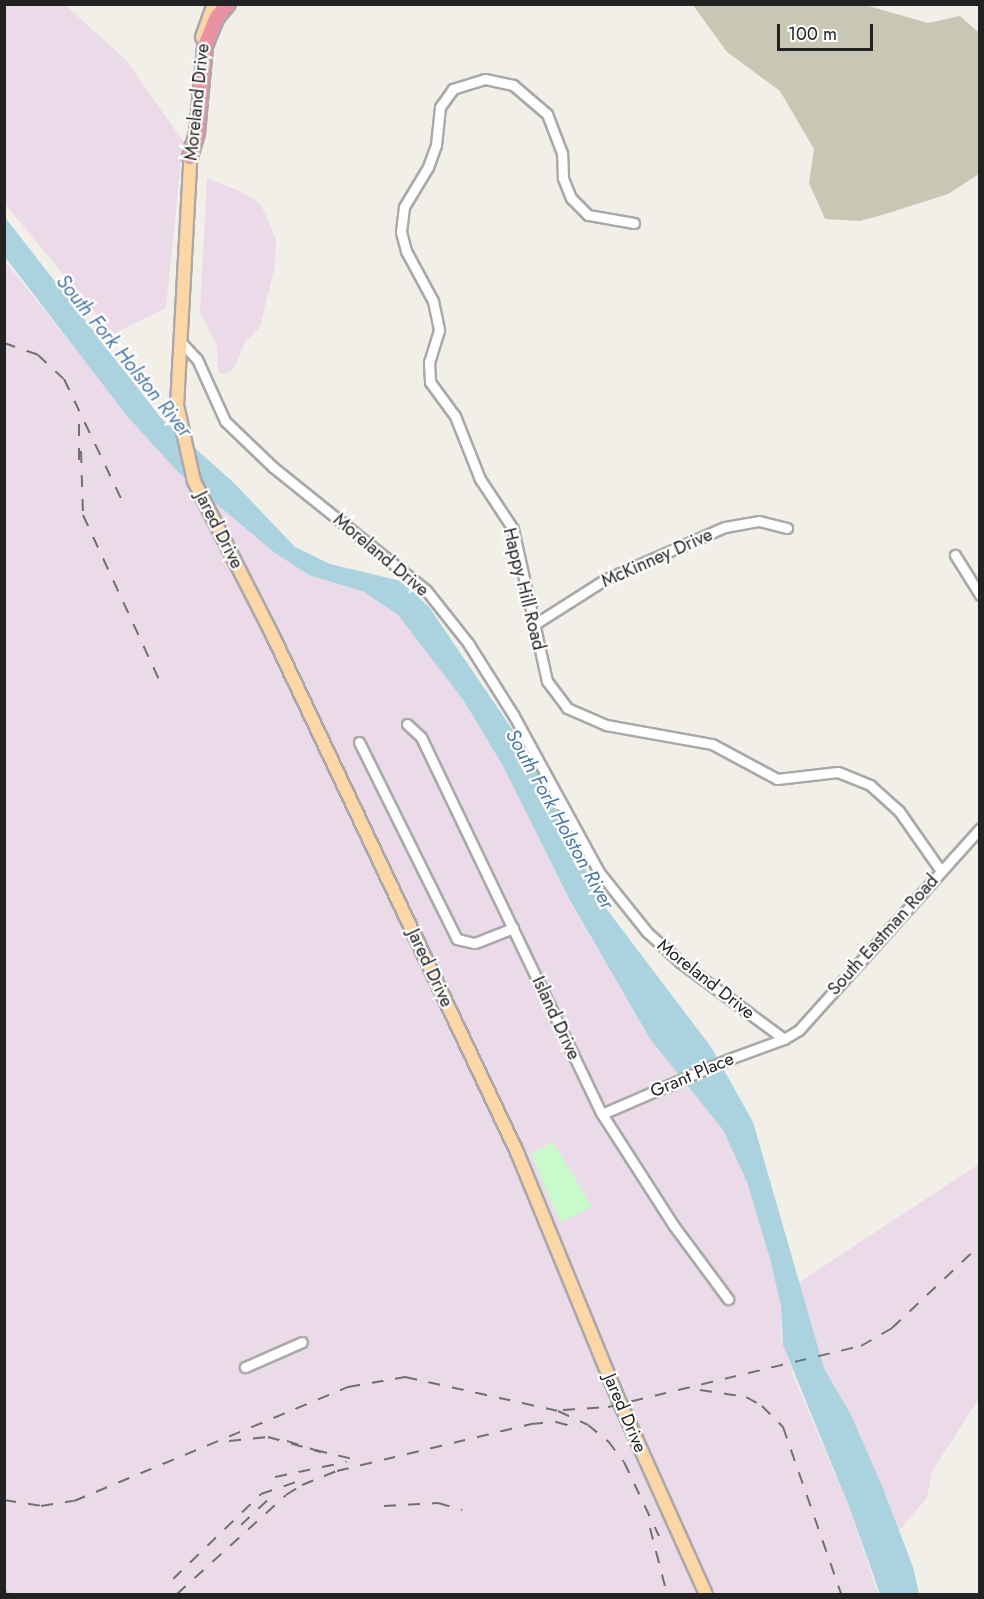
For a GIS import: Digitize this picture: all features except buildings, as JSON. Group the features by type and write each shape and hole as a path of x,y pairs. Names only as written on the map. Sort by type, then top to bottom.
{"highway":[{"path":"190,157 197,133 206,46 217,17 228,4"}],"main road":[{"name":"Moreland Drive","path":"178,339 197,62 214,4"},
{"name":"Jared Drive","path":"178,339 177,405 183,445 200,497 272,634 517,1152 619,1401 706,1594"}],"street":[{"name":"Happy Hill Road","path":"634,223 588,215 571,198 563,178 562,153 547,114 513,85 485,79 453,89 440,107 436,145 428,166 404,207 401,232 406,251 433,301 439,330 429,362 430,382 455,416 480,479 513,529 547,681 567,708 606,725 712,744 777,779 838,772 870,785 899,811 941,871"},
{"name":"Moreland Drive","path":"178,339 197,359 225,421 273,467 426,590 468,643 514,716 599,872 647,932 680,962 784,1039"},
{"name":"McKinney Drive","path":"535,624 604,580 725,527 759,521 787,528"},
{"path":"955,555 980,596"},
{"name":"Island Drive","path":"407,724 421,737 602,1114 674,1226 728,1299"},
{"path":"359,742 457,939 475,943 513,928"},
{"name":"South Eastman Road","path":"784,1039 799,1030 980,828"},
{"name":"Grant Place","path":"602,1114 721,1062 784,1039"},
{"path":"245,1367 302,1342"}],"shaded area":[{"path":"5,4 65,5 125,59 183,141 166,308 113,334 5,204"},
{"path":"693,5 865,5 928,23 960,16 979,33 979,174 948,194 882,215 860,221 825,219 809,183 814,149 780,91 727,52"},
{"path":"207,178 242,192 261,205 276,239 275,266 260,327 245,342 234,368 226,374 218,372 217,346 200,312"},
{"path":"4,260 145,436 309,575 364,592 398,615 464,701 503,766 568,898 650,1039 723,1130 747,1182 770,1259 781,1306 781,1336 793,1375 850,1509 878,1594 5,1594"},
{"path":"979,1164 979,1399 932,1471 927,1498 898,1532 851,1415 824,1368 798,1283"}],"green space":[{"path":"553,1142 592,1207 560,1222 531,1154"}],"water":[{"name":"South Fork Holston River","path":"4,216 161,418 234,483 295,547 330,564 401,581 429,607 510,726 545,785 602,903 711,1047 753,1122 824,1368 851,1415 882,1486 913,1567 919,1594 880,1594 850,1509 783,1345 781,1306 770,1259 747,1182 723,1130 650,1039 568,897 503,766 464,701 398,615 364,592 309,575 275,553 177,471 127,416 5,257"}],"railway":[{"path":"4,343 38,355 64,379 125,507"},
{"path":"79,418 79,460"},
{"path":"81,451 83,515 163,688"},
{"path":"563,1410 608,1407 861,1346 892,1328 980,1245"},
{"path":"4,1500 41,1506 74,1501 348,1387 405,1377 558,1411 588,1425 608,1441 624,1462 659,1536"},
{"path":"700,1390 746,1397 762,1406 783,1427 841,1594"},
{"path":"177,1594 286,1495 302,1485 337,1471 531,1424 556,1422 579,1428"},
{"path":"229,1441 268,1437 321,1452 278,1438"},
{"path":"315,1450 361,1461"},
{"path":"275,1477 346,1462"},
{"path":"173,1579 261,1494 305,1479"},
{"path":"241,1525 272,1496"},
{"path":"384,1506 438,1503 462,1510"},
{"path":"650,1528 667,1594"}]}
